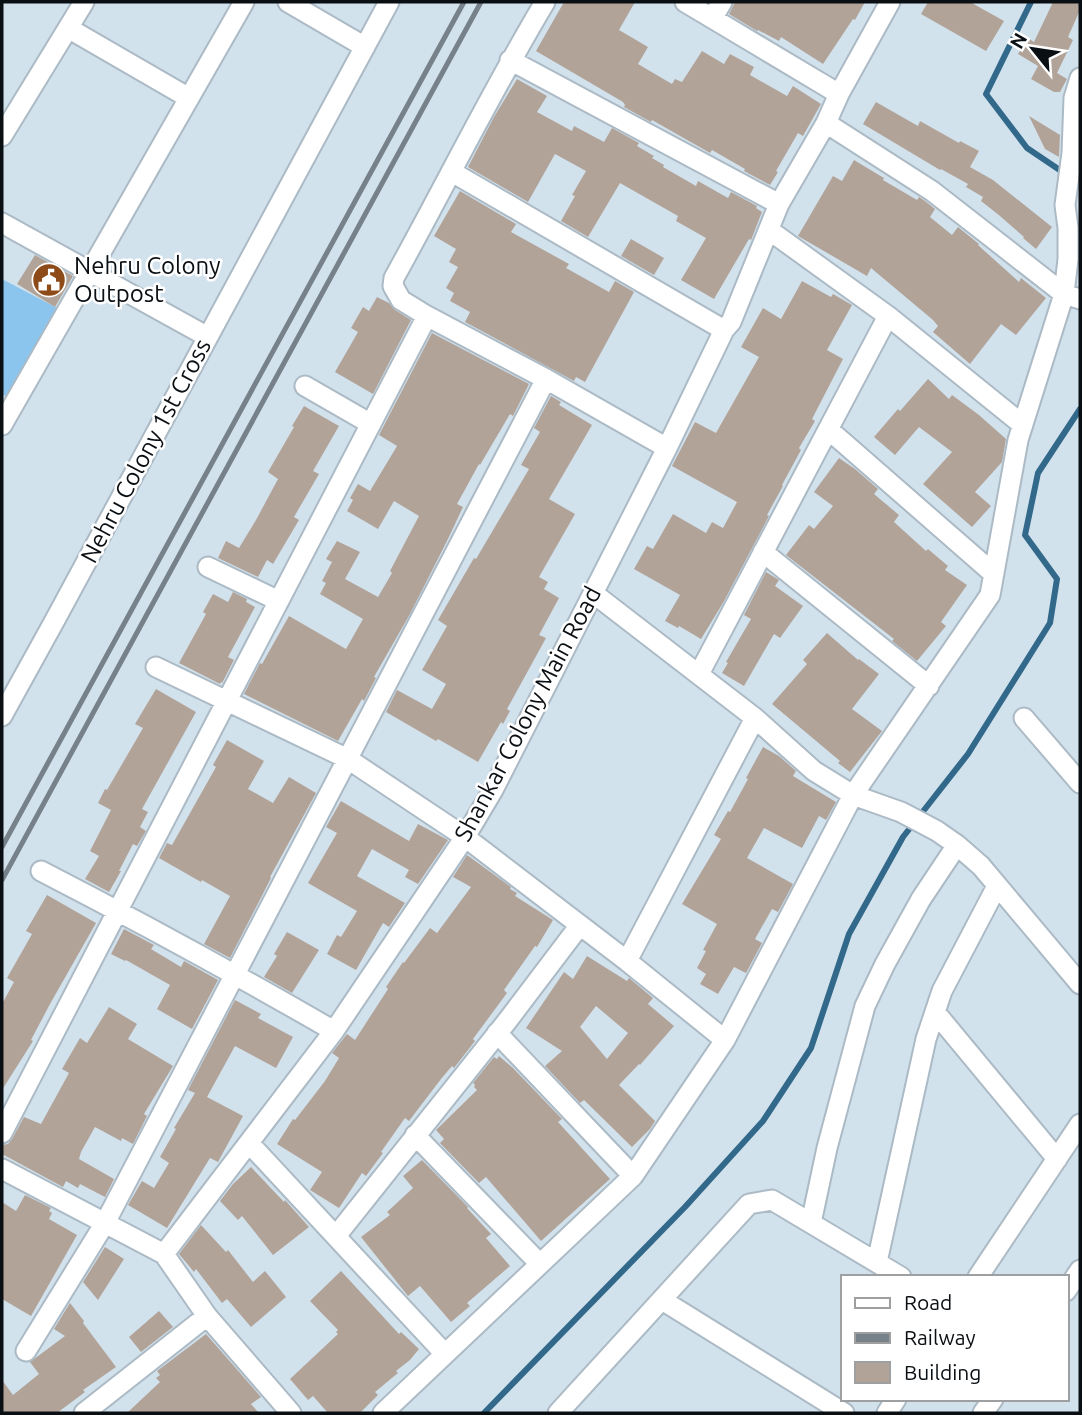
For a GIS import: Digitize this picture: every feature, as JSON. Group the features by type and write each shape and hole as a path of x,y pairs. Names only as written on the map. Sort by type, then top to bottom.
{"street":[{"path":"2,136 83,2"},
{"path":"2,425 244,2"},
{"path":"288,2 365,47"},
{"name":"Nehru Colony 1st Cross","path":"2,716 389,2"},
{"path":"545,2 510,60 394,278 393,286 401,300 427,316 546,379 667,448"},
{"path":"685,2 718,10 839,94"},
{"name":"Shankar Colony Main Road","path":"164,1254 334,1031 465,837 493,790 724,330 731,322 779,204 826,123 890,2"},
{"path":"68,28 189,98"},
{"path":"510,60 779,204"},
{"path":"383,1413 634,1176 725,1040 853,795 990,595 1018,440 1072,296 1065,205 1075,145 1074,98 1080,78"},
{"path":"826,123 932,191 1072,296"},
{"path":"452,172 724,330"},
{"path":"2,223 208,337"},
{"path":"769,230 888,316 1023,425"},
{"path":"2,1133 427,316"},
{"path":"699,674 888,316"},
{"path":"26,1351 105,1223 546,379"},
{"path":"305,386 371,424"},
{"path":"829,429 993,574"},
{"path":"764,552 929,685"},
{"path":"208,567 279,601"},
{"path":"593,593 755,718 814,771 853,795 901,812 957,845 981,866 1080,984"},
{"path":"156,667 348,759 465,837 725,1040"},
{"path":"627,961 755,718"},
{"path":"1024,718 1080,783"},
{"path":"811,1223 827,1148 865,1006 920,899 957,845"},
{"path":"41,871 236,974 334,1031"},
{"path":"877,1262 926,1039 942,991 997,886"},
{"path":"336,1236 498,1033 580,925"},
{"path":"935,1012 1056,1159"},
{"path":"498,1033 634,1176"},
{"path":"979,1275 1080,1124"},
{"path":"415,1135 540,1264"},
{"path":"249,1143 445,1354"},
{"path":"2,1169 164,1254 206,1316 291,1413"},
{"path":"558,1413 748,1204 772,1200 898,1275"},
{"path":"1068,1288 1080,1270"},
{"path":"662,1300 844,1413"},
{"path":"83,1413 206,1316"}],"shaded area":[{"path":"2,279 61,310 15,401 2,394"}],"building":[{"path":"564,2 635,2 619,30 648,47 638,64 672,84 675,79 682,82 702,51 724,64 730,54 754,67 750,75 787,96 793,86 821,104 803,136 798,133 770,185 712,150 710,153 624,107 623,102 536,51"},
{"path":"735,2 865,2 823,64 781,37 779,41 729,14"},
{"path":"928,2 970,2 1004,21 986,51 921,14"},
{"path":"1053,2 1080,2 1080,10 1068,37 1073,40 1057,73 1067,79 1060,92 1054,92 1031,79 1038,66 1018,54 1028,38 1034,42"},
{"path":"517,79 547,96 537,112 572,131 574,126 604,142 612,128 639,143 637,146 654,156 652,158 664,165 663,167 696,186 698,181 728,198 731,192 757,206 762,212 751,240 749,239 714,299 681,280 706,238 676,221 678,216 620,183 588,237 561,221 586,171 555,154 528,202 468,167"},
{"path":"876,102 918,126 920,121 979,151 970,167 993,180 1052,227 1036,249 981,201 983,197 966,187 968,184 863,124"},
{"path":"1029,116 1060,135 1059,157 1045,149"},
{"path":"854,160 917,200 919,197 925,201 935,209 930,217 952,235 958,227 1019,282 1021,278 1046,298 1016,335 1001,324 970,364 933,332 938,326 933,320 871,268 867,276 798,236 833,176 842,181"},
{"path":"460,191 516,224 511,232 569,264 566,268 609,292 615,281 634,292 585,382 576,377 574,381 465,322 470,312 450,301 454,293 446,288 458,267 449,262 456,249 434,236"},
{"path":"631,239 664,258 654,275 621,256"},
{"name":"Nehru Colony Outpost","path":"35,255 73,276 55,307 17,284"},
{"path":"802,281 852,305 827,350 843,359 812,419 815,421 799,448 801,450 767,515 769,516 701,639 665,621 680,595 634,569 647,546 653,549 673,514 706,533 712,522 723,528 737,502 672,466 695,422 716,433 759,357 741,347 763,308 781,319"},
{"path":"377,297 411,320 373,394 335,372 358,332 351,328 363,307 369,311"},
{"path":"432,333 529,384 513,416 510,414 457,504 463,507 448,539 374,677 376,678 364,701 362,699 338,741 244,694 289,616 346,649 363,619 320,594 326,583 322,581 332,562 326,559 337,541 360,552 345,579 378,597 392,573 390,571 419,516 394,501 378,529 347,511 353,500 350,498 358,484 370,491 397,446 379,435"},
{"path":"928,379 949,399 952,395 1006,439 1002,462 975,492 991,506 972,527 923,484 952,452 919,427 895,455 874,437"},
{"path":"551,396 561,402 559,405 592,425 549,499 575,514 539,577 548,582 544,589 559,598 539,635 546,638 507,709 510,711 478,762 386,712 397,690 432,709 446,684 422,670 447,626 438,620 529,469 521,465 540,432 534,428"},
{"path":"304,406 339,426 313,471 319,474 294,517 299,520 273,564 267,560 258,577 218,558 226,541 239,548 256,520 278,479 268,472"},
{"path":"839,458 878,489 874,494 899,515 894,522 926,551 928,549 948,566 945,570 967,585 941,622 946,626 917,661 892,641 894,639 786,555 809,525 814,529 833,506 814,492"},
{"path":"766,572 779,580 775,586 803,606 780,638 774,634 744,686 722,673 751,619 744,615"},
{"path":"233,592 247,599 246,602 255,607 228,657 234,660 220,684 179,663 206,614 203,612 213,594 228,602"},
{"path":"827,633 879,674 852,709 882,731 850,772 772,704 807,664 803,660"},
{"path":"156,689 196,712 142,809 148,812 140,827 146,831 137,846 133,844 109,892 85,879 99,856 90,851 111,810 98,803 143,728 135,724"},
{"path":"227,740 264,761 248,789 273,803 289,777 316,793 230,958 204,944 230,896 159,858 167,843 172,845 216,767 213,765"},
{"path":"763,747 779,756 796,771 793,776 836,802 826,820 819,816 802,848 764,828 747,858 793,884 778,912 772,909 755,939 762,943 746,973 734,967 718,994 700,984 706,974 697,968 717,924 682,904 721,839 714,835 728,811 730,812"},
{"path":"341,801 409,841 418,824 448,840 418,884 405,877 409,870 372,849 357,876 405,903 389,927 383,923 356,970 327,954 337,935 341,937 357,911 308,883 337,833 326,827"},
{"path":"467,855 511,887 510,889 517,893 515,896 553,920 537,947 535,946 504,990 507,993 473,1039 475,1041 409,1121 405,1118 381,1152 383,1153 366,1176 362,1173 339,1208 310,1190 322,1172 277,1144 339,1058 332,1053 347,1034 355,1040 403,962 430,928 437,933 471,887 453,877"},
{"path":"47,895 96,923 50,1004 31,1040 33,1041 2,1090 2,1004 14,982 7,978 32,934 26,931"},
{"path":"124,929 154,945 151,949 181,967 184,961 218,980 192,1029 157,1009 170,985 111,954"},
{"path":"287,932 319,950 292,993 264,977"},
{"path":"587,956 627,981 629,978 653,998 648,1004 674,1026 619,1085 655,1121 632,1147 584,1100 580,1103 545,1066 562,1051 526,1028 564,972 573,979","holes":["596,1006 628,1033 607,1059 580,1027"]},
{"path":"235,1000 261,1014 258,1018 293,1037 276,1068 235,1046 207,1097 243,1116 218,1162 210,1158 167,1228 128,1205 142,1181 154,1188 169,1163 160,1157 195,1093 188,1090"},
{"path":"109,1007 137,1024 128,1039 173,1066 144,1114 147,1116 133,1144 122,1138 121,1141 95,1127 81,1152 79,1159 114,1179 105,1197 80,1184 78,1188 66,1181 63,1187 2,1154 2,1145 8,1144 12,1139 24,1117 41,1124 69,1073 62,1069 80,1038 87,1043"},
{"path":"499,1056 562,1119 558,1122 610,1179 541,1241 486,1177 479,1183 440,1143 444,1139 436,1130 477,1090 473,1083 494,1057 497,1059"},
{"path":"422,1160 491,1234 486,1238 510,1266 467,1303 470,1306 451,1322 420,1286 408,1296 361,1237 390,1215 387,1212 413,1188 403,1176"},
{"path":"251,1167 309,1227 273,1255 242,1216 238,1220 220,1201"},
{"path":"25,1195 51,1208 49,1219 77,1235 31,1316 2,1299 2,1202 16,1211"},
{"path":"201,1225 226,1252 228,1250 253,1282 265,1271 286,1297 251,1327 227,1299 222,1303 196,1269 194,1272 179,1254"},
{"path":"105,1247 124,1259 98,1300 83,1282"},
{"path":"341,1271 399,1334 401,1332 419,1349 396,1371 398,1373 375,1392 378,1395 360,1413 328,1413 313,1396 308,1400 290,1379 338,1334 338,1330 310,1301"},
{"path":"70,1303 116,1367 83,1390 85,1392 57,1413 2,1413 2,1380 13,1395 39,1374 30,1362 65,1336 54,1329"},
{"path":"159,1311 173,1327 141,1352 129,1337"},
{"path":"206,1334 261,1397 251,1404 259,1413 127,1413 160,1382 156,1378 160,1375 157,1371"}],"waterway":[{"path":"1031,2 986,94 1027,148 1080,186"},
{"path":"484,1413 685,1207 763,1121 811,1048 849,934 903,837 968,754 1050,623 1057,579 1025,535 1038,473 1080,409"}],"railway":[{"path":"2,847 464,2"},
{"path":"2,880 481,2"}],"place":[{"name":"Nehru Colony Outpost","path":"49,280"}]}
